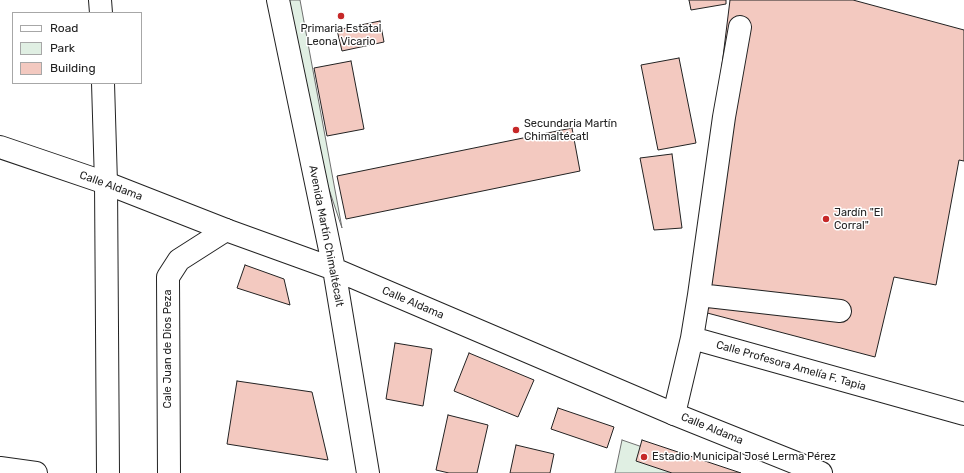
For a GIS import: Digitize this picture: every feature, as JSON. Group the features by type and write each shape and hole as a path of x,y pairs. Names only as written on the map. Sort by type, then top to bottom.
{"main road":[{"path":"100,0 101,12"},
{"name":"Avenida Martín Chimaltécalt","path":"278,0 334,269 368,473"},
{"path":"674,414 692,338 724,117 740,27"},
{"path":"103,84 106,183 108,473"},
{"name":"Calle Aldama","path":"0,147 106,183 226,230 334,269 674,414 821,473"},
{"name":"Cale Juan de Dios Peza","path":"168,473 168,277 180,260 226,230"},
{"path":"699,294 840,311"},
{"name":"Calle Profesora Amelía F. Tapia","path":"692,338 964,414"},
{"path":"0,468 36,473"}],"green space":[{"path":"279,0 300,0 342,228 306,121"},
{"name":"Estadio Municipal José Lerma Pérez","path":"622,440 718,473 615,473"}],"building":[{"path":"689,0 726,0 726,4 691,10"},
{"name":"Jardín \"El Corral\"","path":"730,0 853,0 964,30 964,161 959,160 936,285 894,277 875,357 692,309"},
{"path":"380,21 384,42 342,51 337,30"},
{"path":"679,58 696,143 658,150 641,65"},
{"path":"351,61 364,129 327,136 314,68"},
{"path":"572,128 580,171 346,219 337,176"},
{"path":"672,154 682,228 654,230 640,158"},
{"path":"245,265 284,279 290,305 237,288"},
{"path":"395,343 432,349 423,406 386,399"},
{"path":"469,353 534,380 518,417 454,391"},
{"path":"237,381 312,392 328,460 227,444"},
{"path":"558,408 614,427 607,448 551,429"},
{"path":"448,415 488,425 477,473 449,473 436,470"},
{"path":"642,440 741,473 672,473 636,461"},
{"path":"516,445 554,454 550,473 510,473"}],"place":[{"name":"Primaria Estatal Leona Vicario","path":"341,16"},
{"name":"Secundaria Martín Chimaltécatl","path":"516,130"},
{"name":"Jardín \"El Corral\"","path":"826,219"},
{"name":"Estadio Municipal José Lerma Pérez","path":"644,457"}]}
